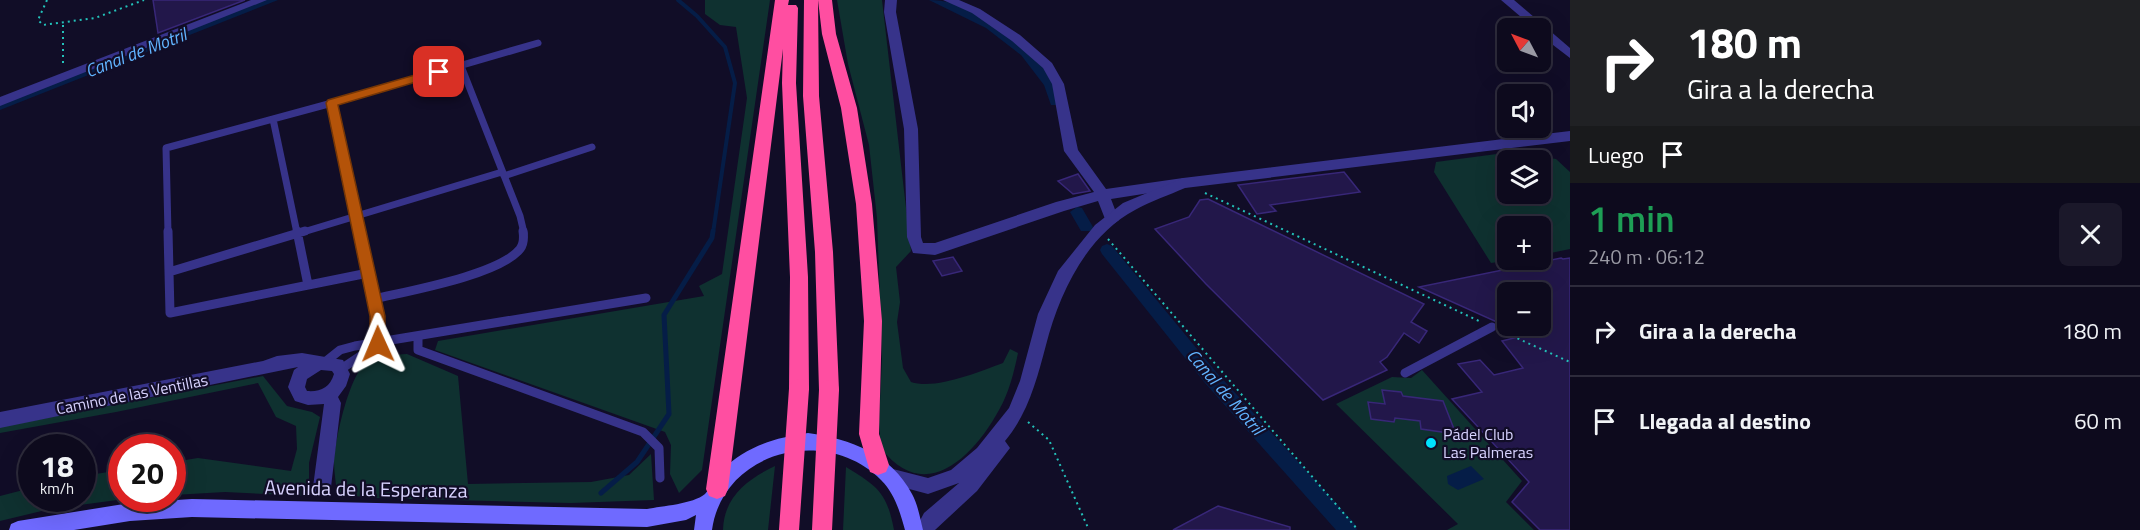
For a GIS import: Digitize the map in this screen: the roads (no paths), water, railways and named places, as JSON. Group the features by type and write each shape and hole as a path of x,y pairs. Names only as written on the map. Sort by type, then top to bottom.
{"highway":[{"path":"714,494 782,0"},
{"path":"789,530 799,389 799,277 789,83 791,0"},
{"path":"811,0 811,96 824,252 829,390 822,530"},
{"path":"825,0 829,34 849,108 864,204 873,321 869,435 884,470"}],"main road":[{"path":"703,530 714,494 737,465 763,449 792,441 823,440 852,449 884,470 903,496 913,519 914,530"},
{"name":"Avenida de la Esperanza","path":"18,530 119,513 192,508 647,518 686,511 714,494"}],"street":[{"path":"0,102 261,0"},
{"path":"891,0 890,12 911,129 914,237 918,249 935,249 1060,206 1103,195 1183,183 1570,136"},
{"path":"949,0 976,11 1016,38 1048,66 1058,84 1071,151 1103,195 1106,224"},
{"path":"1507,0 1527,18"},
{"path":"1551,38 1570,54"},
{"path":"924,530 931,519 971,485 1001,447 1028,381 1046,314 1063,275 1106,224 1128,207 1183,183"},
{"name":"Camino de las Ventillas","path":"0,420 263,368 277,363 302,360 328,365"},
{"path":"328,365 341,379 339,385 328,395 313,399 301,396 296,387 297,381 305,370 328,365"},
{"name":"Camino de las Ventillas","path":"263,368 289,375 297,381"},
{"path":"322,487 333,403 328,395"},
{"path":"884,470 928,486 957,476 983,454 1012,418"}],"lane":[{"path":"368,273 170,313 166,148 538,43"},
{"path":"374,299 479,271 509,259 521,248 524,235 461,66"},
{"path":"332,103 378,316 378,344"},
{"path":"273,119 308,285"},
{"path":"169,272 592,147"},
{"path":"328,365 340,350 480,324 646,298"},
{"path":"1405,374 1492,327"},
{"path":"418,337 418,350 643,432 659,448 660,478"},
{"path":"328,365 378,344"}],"water":[{"path":"1471,466 1484,479 1458,490 1448,484 1447,476"}],"waterway":[{"name":"Canal de Motril","path":"0,106 272,0"},
{"path":"678,0 697,16 725,47 735,83 713,233"},
{"name":"Canal de Motril","path":"935,0 971,15 1009,38 1026,52 1040,68 1050,85 1056,102"},
{"name":"Canal de Motril","path":"1077,212 1086,227"},
{"path":"601,493 637,462 669,414 664,315 712,238 713,231"},
{"name":"Canal de Motril","path":"1107,250 1211,378 1348,530"}],"place":[{"name":"Pádel Club Las Palmeras","path":"1431,443"}]}
